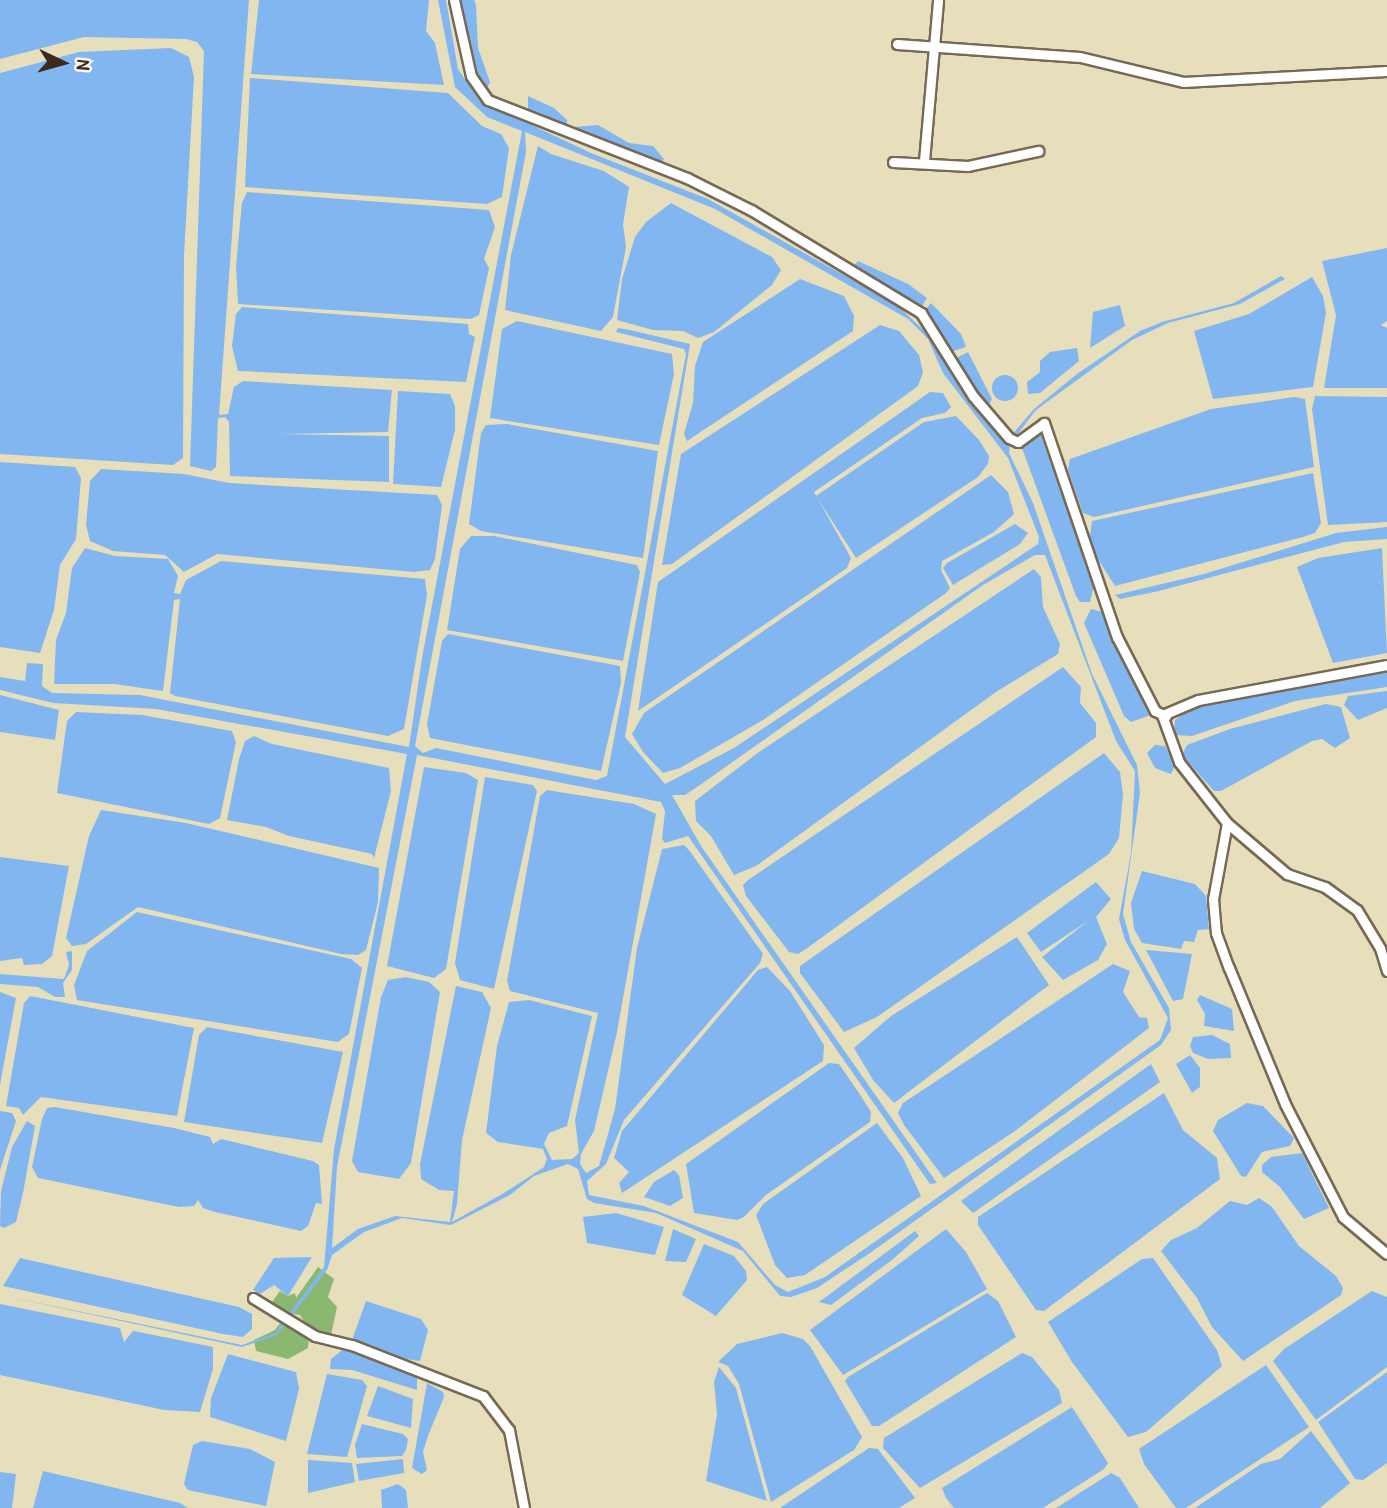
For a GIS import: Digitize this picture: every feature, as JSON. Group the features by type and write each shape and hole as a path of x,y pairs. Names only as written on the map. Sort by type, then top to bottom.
{"street":[{"path":"454,0 471,76 488,100 716,191 908,302 933,328 973,396 1012,440 1022,440 1039,422 1048,429 1117,637 1150,702 1164,715 1179,762 1227,823 1287,874 1325,887 1357,910 1380,948 1387,971"},
{"path":"925,160 938,0"},
{"path":"897,44 936,49 1080,57 1184,82 1387,71"},
{"path":"893,162 925,160 968,166 1038,151"},
{"path":"1164,715 1198,700 1387,665"},
{"path":"1227,823 1213,899 1216,933 1284,1104 1343,1217 1387,1254"},
{"path":"253,1298 263,1308 283,1315 315,1336 352,1345 483,1396 509,1430 524,1508"}],"green space":[{"path":"318,1267 334,1279 328,1297 337,1307 331,1335 325,1336 308,1328 300,1315 267,1309 280,1291 288,1296 295,1293 296,1298"},
{"path":"283,1319 309,1337 308,1348 288,1359 256,1351 254,1340 275,1330"}],"water":[{"path":"0,0 249,0 219,415 228,414 234,387 243,381 392,390 388,432 280,434 389,436 389,482 230,476 229,422 225,417 218,418 216,467 211,471 190,466 204,51 197,42 186,39 84,37 0,59"},
{"path":"259,0 429,0 426,31 435,43 444,85 251,74"},
{"path":"438,0 446,0 458,69 480,101 591,153 708,199 897,305 932,338 965,396 1005,443 1034,409 1077,374 1140,331 1162,322 1234,303 1281,276 1285,279 1240,304 1168,323 1132,340 1036,410 1010,444 1009,453 1033,503 1092,674 1137,765 1140,793 1123,914 1131,942 1169,1008 1171,1030 1161,1045 870,1253 817,1288 791,1297 780,1296 743,1251 656,1213 594,1203 587,1199 578,1169 568,1164 534,1176 510,1195 451,1225 402,1218 364,1232 332,1255 327,1270 277,1335 242,1347 0,1295 242,1345 275,1333 324,1267 334,1149 407,754 156,709 53,703 0,690 0,677 25,681 27,663 43,664 42,686 52,693 140,695 409,747 422,658 522,131 487,117 455,87","holes":["525,132 715,209 908,319 928,339 943,373 1008,458 1039,537 1038,544 734,748 665,784 625,737 690,344 618,328 616,332 684,349 686,354 607,776 596,780 436,748 423,753 415,746 526,152","1035,555 1045,555 1116,741 1135,771 1131,853 1119,919 1125,940 1168,1018 1160,1040 825,1277 788,1292 775,1285 738,1242 644,1206 589,1195 587,1181 606,1164 624,1120 760,963 763,954 689,850 684,845 662,849 637,948 615,1109 599,1166 586,1173 580,1164 581,1154 594,1131 617,1032 656,814 634,804 547,790 540,796 507,981 510,991 598,1013 575,1120 579,1153 572,1159 552,1160 544,1144 549,1133 567,1126 592,1016 529,1000 509,1002 497,1046 486,1133 498,1142 543,1149 547,1159 544,1167 452,1222 457,1204 462,1140 491,1008 482,992 456,986 420,1164 421,1179 439,1190 454,1191 450,1222 395,1216 358,1229 332,1248 337,1167 417,755 661,802 665,811 662,839 665,843 688,836 930,1184 937,1183 701,846 672,795 685,795 983,585"]},
{"path":"457,0 474,0 476,5 478,48 490,82 485,93 474,75"},
{"path":"171,48 189,57 194,77 184,255 183,458 173,465 0,454 0,73 79,52"},
{"path":"250,78 448,93 482,126 501,134 509,148 502,197 487,204 245,187"},
{"path":"528,96 554,108 567,120 567,127 528,112"},
{"path":"598,125 629,143 653,146 664,159 660,165 574,127"},
{"path":"538,146 551,154 604,171 629,187 623,224 626,247 613,317 601,331 505,310 511,255"},
{"path":"247,192 489,210 495,227 484,259 489,268 479,315 471,319 238,304 236,266 242,203"},
{"path":"671,203 772,257 781,270 772,285 714,332 698,338 683,331 653,330 617,320 622,279 635,237 646,222"},
{"path":"1387,248 1387,321 1381,325 1387,328 1387,388 1324,388 1336,315 1322,261"},
{"path":"858,261 908,284 927,298 921,308 852,268"},
{"path":"1312,277 1323,296 1326,313 1313,387 1213,399 1194,331 1249,314"},
{"path":"800,279 844,296 854,316 853,331 687,441 684,434 693,403 695,366 703,342"},
{"path":"931,303 961,334 966,347 950,352 924,311"},
{"path":"1120,305 1125,326 1090,348 1093,312"},
{"path":"242,307 468,324 469,334 475,337 466,382 238,371 232,346 236,314"},
{"path":"517,321 672,354 674,374 659,445 490,418 502,329"},
{"path":"880,325 899,331 919,355 923,372 918,386 672,564 662,565 681,454"},
{"path":"1077,348 1079,361 1040,393 1028,394 1027,382 1040,372 1040,361 1050,352"},
{"path":"968,352 992,399 987,409 954,359"},
{"path":"1005,375 1014,379 1018,388 1014,397 1005,401 996,397 992,388 996,379"},
{"path":"398,391 450,394 455,406 455,430 441,487 393,484"},
{"path":"930,392 943,393 951,407 945,413 922,418 814,492 851,558 847,568 638,711 658,582"},
{"path":"1315,396 1387,397 1387,522 1328,525 1312,409"},
{"path":"1294,397 1305,399 1314,467 1094,517 1083,513 1068,470 1070,459 1211,409"},
{"path":"956,416 979,440 989,456 988,464 978,477 856,558 816,496 924,422"},
{"path":"507,424 658,451 643,558 481,531 469,524 481,433 486,425"},
{"path":"1039,430 1094,586 1090,602 1080,602 1076,596 1022,448"},
{"path":"0,462 75,467 81,478 76,539 60,565 54,610 40,653 0,647"},
{"path":"101,469 184,474 229,483 437,495 442,505 435,559 430,570 414,572 217,554 184,572 165,555 113,551 90,541 86,525 90,481"},
{"path":"1313,473 1321,523 1315,533 1303,537 1115,586 1089,545 1092,521"},
{"path":"991,475 1008,492 1014,514 994,532 942,561 941,570 950,588 946,593 763,720 680,768 663,773 643,752 632,734 644,713"},
{"path":"1015,524 1028,533 1020,544 953,585 943,568 947,563"},
{"path":"1387,527 1387,539 1344,542 1159,591 1120,599 1115,595 1204,574 1336,533"},
{"path":"471,536 494,536 637,565 640,572 623,661 447,630 460,549"},
{"path":"85,548 115,556 168,559 178,576 174,593 180,594 186,580 221,561 425,579 427,595 404,729 388,736 175,696 170,693 180,599 174,600 163,691 114,684 54,684 56,640 66,613 72,568"},
{"path":"1382,548 1387,653 1333,663 1297,567 1318,558"},
{"path":"1034,569 1041,577 1043,607 1060,644 1058,654 996,692 756,866 734,875 711,836 696,821 695,801 759,752"},
{"path":"1091,609 1103,612 1151,715 1131,722 1124,716 1084,623"},
{"path":"448,634 620,666 621,683 601,771 430,738 427,724 442,641"},
{"path":"1063,667 1081,687 1080,703 1096,723 1096,737 806,949 798,954 789,952 746,896 743,885"},
{"path":"1387,669 1387,687 1295,701 1192,736 1174,735 1175,720 1194,707"},
{"path":"1387,691 1387,708 1358,720 1344,705 1348,696"},
{"path":"0,695 59,710 55,740 0,732"},
{"path":"1326,704 1341,707 1350,738 1335,748 1322,739 1312,741 1221,791 1214,791 1182,755 1187,745 1230,729"},
{"path":"76,712 142,715 232,731 236,742 220,818 209,824 57,793 67,721"},
{"path":"254,736 272,744 389,768 391,791 374,858 372,854 227,820 239,759 245,741"},
{"path":"1155,745 1165,746 1175,766 1171,774 1155,768 1147,753"},
{"path":"1104,753 1120,772 1123,794 1119,838 1109,854 877,1017 844,1032 800,973 800,966"},
{"path":"424,767 466,773 478,780 446,969 434,978 387,966"},
{"path":"485,777 533,785 537,791 494,989 460,980 455,963"},
{"path":"101,810 186,823 379,868 378,902 366,950 358,955 341,954 138,907 86,944 72,946 66,938 89,836"},
{"path":"0,857 69,866 52,956 42,964 24,965 22,958 0,961"},
{"path":"1142,871 1195,884 1206,896 1209,929 1198,930 1194,942 1184,941 1181,949 1142,943 1134,929 1131,903"},
{"path":"1096,882 1111,899 1096,917 1107,944 1098,960 1063,980 1042,957 1088,921 1041,952 1027,933"},
{"path":"137,912 351,959 362,968 349,1034 338,1042 77,1000 74,985 87,951"},
{"path":"1017,937 1049,985 894,1103 873,1080 854,1048 891,1016"},
{"path":"1146,950 1192,954 1183,999 1173,1001"},
{"path":"72,951 72,970 63,983 65,997 55,997 38,987 0,984 0,974 64,979 69,965 66,952"},
{"path":"1113,964 1130,971 1123,992 1139,1017 1147,1018 1149,1028 1015,1131 944,1178 904,1125 898,1113 903,1103"},
{"path":"767,967 790,991 824,1045 823,1061 622,1193 619,1183 629,1172 614,1158 622,1131 758,970"},
{"path":"406,977 429,982 440,992 411,1163 399,1179 358,1172 352,1161 381,997 388,980"},
{"path":"0,992 16,998 0,1085"},
{"path":"1200,995 1232,1009 1234,1031 1204,1026 1205,1014 1197,1000"},
{"path":"30,996 194,1028 177,1116 41,1097 23,1115 19,1108 6,1106 24,1003"},
{"path":"207,1027 343,1052 322,1143 184,1122 199,1035"},
{"path":"1212,1035 1230,1044 1231,1058 1208,1059 1193,1053 1190,1046 1193,1037"},
{"path":"1190,1055 1200,1068 1200,1087 1192,1093 1176,1064"},
{"path":"829,1063 839,1064 871,1112 870,1122 766,1195 744,1217 737,1220 694,1213 686,1164"},
{"path":"1151,1064 1160,1082 973,1213 961,1201"},
{"path":"1164,1093 1183,1130 1217,1158 1220,1179 1044,1311 1036,1310 978,1225 978,1217"},
{"path":"1247,1103 1263,1106 1294,1138 1290,1146 1262,1152 1246,1177 1241,1176 1213,1131 1218,1120"},
{"path":"55,1107 174,1128 210,1137 213,1144 221,1139 313,1161 319,1165 322,1204 316,1203 308,1226 301,1231 215,1212 203,1208 198,1200 194,1206 179,1207 38,1178 32,1167 42,1119 47,1108"},
{"path":"0,1111 12,1113 16,1121 0,1170"},
{"path":"27,1121 35,1126 23,1193 16,1222 4,1228 0,1226 1,1191 12,1147"},
{"path":"877,1123 903,1158 921,1196 805,1275 787,1278 775,1265 756,1215 763,1204"},
{"path":"1302,1153 1329,1208 1304,1219 1280,1187 1262,1172 1262,1165 1271,1157"},
{"path":"674,1170 679,1175 683,1198 670,1206 644,1197 654,1182"},
{"path":"1259,1198 1272,1207 1299,1246 1336,1276 1343,1288 1341,1295 1243,1361 1212,1327 1197,1298 1161,1251 1171,1240 1197,1228 1230,1201 1247,1205"},
{"path":"616,1213 664,1227 655,1255 587,1243 583,1217"},
{"path":"673,1229 696,1239 686,1262 665,1261"},
{"path":"946,1229 966,1252 987,1289 843,1375 810,1330"},
{"path":"915,1231 919,1236 892,1260 831,1305 819,1302"},
{"path":"704,1244 734,1256 746,1271 747,1280 716,1316 682,1295"},
{"path":"312,1257 288,1296 274,1285 260,1294 253,1290 274,1258"},
{"path":"20,1258 239,1307 252,1314 252,1329 243,1337 223,1334 3,1286"},
{"path":"1153,1258 1217,1350 1222,1366 1146,1432 1128,1437 1072,1362 1048,1322 1142,1259"},
{"path":"1372,1291 1387,1297 1387,1367 1316,1420 1273,1361 1284,1349"},
{"path":"987,1293 998,1301 1016,1337 879,1426 872,1426 845,1381 848,1377"},
{"path":"366,1301 421,1319 428,1330 420,1361 399,1358 352,1340"},
{"path":"0,1304 120,1328 124,1342 133,1331 213,1347 213,1369 200,1412 164,1410 0,1375"},
{"path":"782,1333 803,1339 810,1346 862,1437 854,1450 771,1502 739,1384 728,1366 718,1362 737,1344"},
{"path":"346,1347 417,1375 417,1390 352,1370 330,1369 331,1359"},
{"path":"1022,1353 1032,1357 1059,1390 1062,1403 920,1488 883,1448 884,1438"},
{"path":"228,1354 296,1372 299,1389 286,1441 210,1417 211,1398"},
{"path":"1266,1365 1309,1427 1186,1508 1176,1508 1144,1464 1139,1449"},
{"path":"719,1367 736,1388 767,1501 706,1481 717,1414 714,1382"},
{"path":"1387,1372 1387,1463 1363,1480 1355,1479 1318,1422"},
{"path":"327,1374 362,1380 367,1386 347,1457 307,1454"},
{"path":"427,1383 443,1392 444,1397 423,1452 427,1470 422,1474 412,1468"},
{"path":"378,1386 413,1399 411,1428 367,1416"},
{"path":"1072,1407 1108,1463 1104,1469 1043,1508 954,1508 946,1498 942,1488"},
{"path":"362,1424 403,1434 408,1439 402,1456 357,1458 355,1445"},
{"path":"1311,1431 1350,1483 1320,1508 1195,1508 1261,1464 1280,1459"},
{"path":"202,1441 250,1449 275,1462 266,1506 188,1490 184,1484 193,1445"},
{"path":"869,1448 878,1449 915,1498 899,1508 780,1508"},
{"path":"403,1459 404,1473 359,1481 356,1464"},
{"path":"308,1460 352,1463 355,1482 308,1493"},
{"path":"43,1471 180,1503 188,1508 33,1508"},
{"path":"0,1472 16,1474 12,1508 0,1508"},
{"path":"1111,1473 1120,1478 1139,1508 1056,1508"},
{"path":"398,1484 406,1490 408,1508 382,1508 381,1490"}]}
